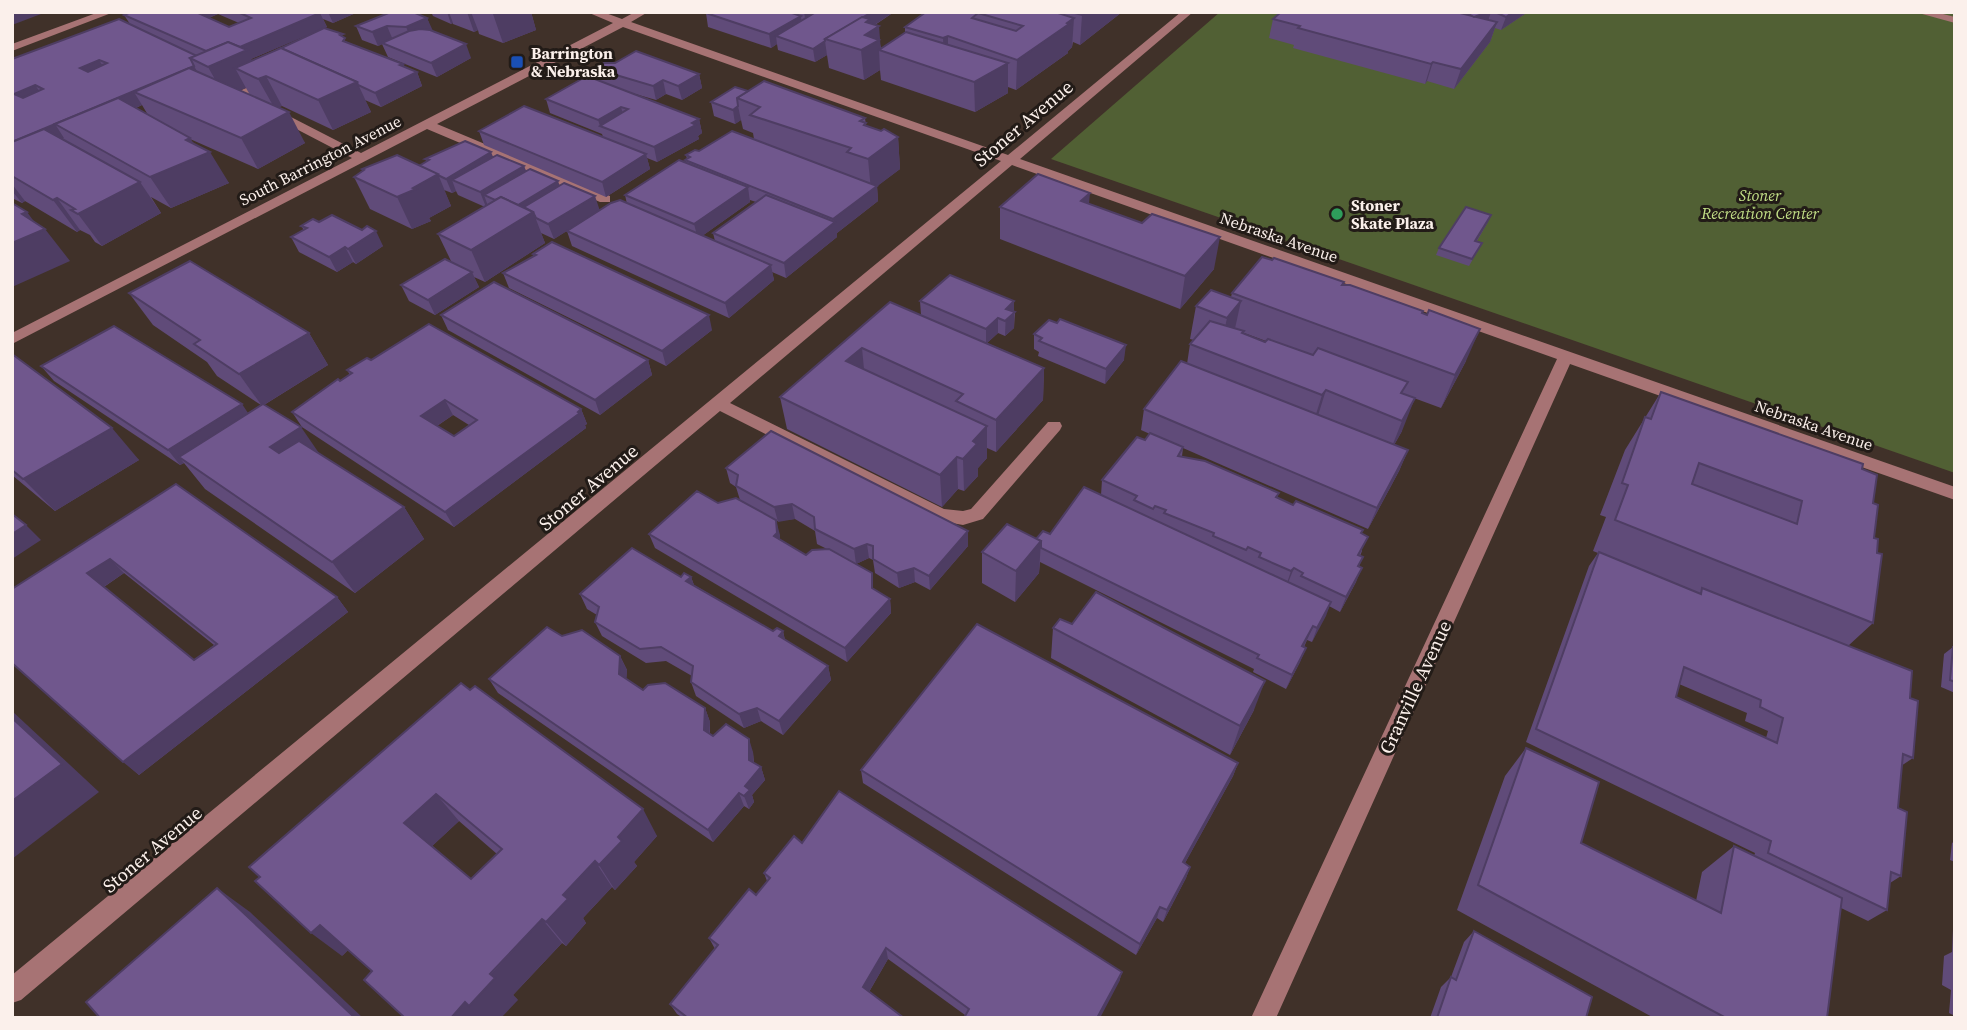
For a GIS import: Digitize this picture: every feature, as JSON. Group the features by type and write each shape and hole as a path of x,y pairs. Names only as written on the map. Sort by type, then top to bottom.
{"street":[{"path":"12,48 109,12"},
{"name":"Nebraska Avenue","path":"592,12 1009,162 1955,494"},
{"name":"South Barrington Avenue","path":"12,339 643,12"},
{"name":"Stoner Avenue","path":"12,991 720,405 1188,12"},
{"path":"1920,12 1955,20"},
{"path":"282,76 239,95 361,158"},
{"path":"426,124 605,199"},
{"name":"Granville Avenue","path":"1263,1018 1566,356"},
{"path":"720,405 941,515 962,518 977,514 1054,426"}],"green space":[{"name":"Stoner Recreation Center","path":"1220,12 1955,13 1955,473 1051,159"}],"building":[{"path":"131,12 196,12 229,27 251,18 238,12 320,13 240,47 228,42 206,51 124,15"},
{"path":"391,12 413,12 427,18 406,27 387,26 372,32 356,26"},
{"path":"707,12 789,12 801,16 769,34"},
{"path":"816,12 872,12 813,49 776,36"},
{"path":"926,12 1055,12 1074,18 1017,60 948,36 943,38 905,27","holes":["978,13 1023,26 1016,31 972,18"]},
{"path":"1281,12 1456,12 1497,22 1461,69 1433,62 1431,64 1273,19"},
{"path":"1465,12 1488,12 1474,17"},
{"path":"1495,12 1513,12 1506,17"},
{"path":"862,17 870,19 866,22 879,26 865,35 879,40 861,50 825,39"},
{"path":"119,19 197,56 190,58 194,66 12,142 12,59","holes":["99,60 107,63 88,72 80,68","35,85 43,89 23,98 14,94"]},
{"path":"324,28 343,34 340,35 345,38 343,41 417,72 375,93 357,82 281,48"},
{"path":"420,29 430,30 466,44 431,63 382,43"},
{"path":"906,32 1008,63 974,82 879,50"},
{"path":"228,42 247,50 208,67 190,58"},
{"path":"281,48 357,82 318,100 266,76 258,79 235,68"},
{"path":"636,51 699,74 678,86 663,80 653,86 596,69 604,63 615,63"},
{"path":"189,68 289,112 241,138 134,92"},
{"path":"587,76 699,119 692,123 696,125 654,147 600,126 628,109 621,107 598,120 546,99"},
{"path":"764,81 865,118 860,121 866,123 864,125 881,131 884,129 898,137 868,159 847,152 851,148 750,115 760,107 737,98"},
{"path":"735,87 748,91 737,98 738,106 733,110 711,102"},
{"path":"118,98 210,152 150,177 55,124"},
{"path":"524,106 646,154 602,182 479,131"},
{"path":"44,129 140,182 78,214 71,210 75,209 57,198 53,200 12,176 12,142"},
{"path":"732,131 877,186 833,219 685,160 690,157 686,155 695,150 699,151"},
{"path":"465,141 491,152 446,179 419,166 429,160 425,159"},
{"path":"397,155 438,174 413,188 416,189 397,197 354,177 364,170 362,169"},
{"path":"497,155 524,166 480,192 452,180"},
{"path":"679,160 748,187 694,224 625,195"},
{"path":"530,169 558,181 518,205 501,197 495,200 484,195"},
{"path":"1038,174 1090,193 1081,201 1142,223 1152,214 1220,237 1185,276 1000,207"},
{"path":"564,183 595,196 548,224 524,207"},
{"path":"766,195 835,222 784,263 713,233"},
{"path":"501,197 533,212 471,250 438,234"},
{"path":"620,200 771,265 725,303 567,231"},
{"path":"12,203 27,212 22,214 45,229 12,243"},
{"path":"1466,207 1491,215 1475,241 1482,243 1472,259 1439,248"},
{"path":"332,215 362,230 367,226 376,231 348,249 345,247 329,257 291,237 307,228 301,226 313,219 319,222"},
{"path":"552,242 709,315 662,351 503,273 536,255 533,254"},
{"path":"1262,257 1272,260 1274,258 1344,282 1342,285 1350,285 1423,311 1422,313 1427,315 1429,310 1480,329 1455,375 1232,293"},
{"path":"445,259 472,272 428,300 401,285"},
{"path":"190,261 309,333 239,374 194,344 200,340 129,293"},
{"path":"950,275 1014,301 1006,309 1015,312 1005,321 998,318 986,329 920,301"},
{"path":"494,282 648,360 595,400 441,315"},
{"path":"1211,290 1241,301 1227,318 1196,306"},
{"path":"890,302 1044,368 996,420 956,401 963,394 862,348 846,361 987,426 973,441 977,444 963,459 957,457 940,475 780,397"},
{"path":"1060,319 1126,345 1106,369 1039,341 1042,338 1034,334 1049,320 1057,323"},
{"path":"1210,321 1244,331 1242,333 1265,342 1268,339 1313,355 1318,348 1408,382 1401,393 1415,398 1402,421 1326,390 1322,395 1190,344"},
{"path":"429,324 581,409 578,412 580,413 445,512 292,412 338,379 340,381 352,373 347,370 367,358 371,360","holes":["445,400 477,420 454,436 421,416"]},
{"path":"114,326 242,404 168,450 41,366"},
{"path":"12,354 112,428 23,479 12,470"},
{"path":"1181,361 1408,450 1377,508 1144,409"},
{"path":"1661,392 1863,464 1862,469 1877,475 1873,503 1878,505 1874,538 1878,539 1877,553 1882,554 1873,623 1615,520 1628,485 1622,483 1645,417 1651,419","holes":["1699,463 1802,501 1797,524 1692,484"]},
{"path":"263,404 301,427 270,447 279,453 299,441 404,507 332,562 179,457"},
{"path":"771,431 968,531 929,576 914,568 897,573 873,559 873,546 867,544 854,549 815,529 814,517 792,504 774,507 736,486 738,475 726,468"},
{"path":"1150,433 1183,447 1178,456 1205,461 1279,493 1276,497 1293,505 1296,501 1363,530 1361,533 1368,537 1358,555 1363,557 1358,566 1362,568 1346,597 1301,576 1303,573 1294,568 1291,571 1259,557 1261,553 1248,547 1246,550 1213,536 1214,533 1164,513 1166,510 1155,506 1153,509 1134,500 1137,496 1102,480 1137,437 1145,440"},
{"path":"176,484 337,597 123,762 12,663 12,589","holes":["110,559 217,644 194,660 87,573"]},
{"path":"1084,487 1331,602 1317,628 1313,626 1302,646 1306,648 1292,675 1257,658 1259,655 1041,548 1041,541 1036,539 1043,531 1050,534"},
{"path":"697,491 718,503 736,498 776,520 777,533 774,536 806,555 812,550 829,549 872,573 872,588 890,599 845,648 649,534"},
{"path":"12,514 26,525 12,534"},
{"path":"1007,524 1041,541 1016,571 982,552"},
{"path":"632,548 681,577 684,573 691,577 686,581 773,631 777,628 783,631 779,636 828,666 779,721 757,708 739,714 691,682 693,666 661,647 640,649 595,622 599,607 580,594"},
{"path":"1599,552 1701,594 1702,588 1912,671 1910,698 1918,701 1913,758 1903,754 1898,808 1907,812 1901,876 1891,872 1887,910 1768,853 1771,841 1536,729","holes":["1684,667 1761,700 1760,707 1783,718 1777,743 1676,697"]},
{"path":"1096,592 1265,681 1240,726 1053,628 1060,619 1072,624"},
{"path":"977,624 1238,763 1183,862 1190,867 1167,910 1160,907 1140,944 861,770"},
{"path":"547,627 562,636 582,630 620,656 619,674 643,690 648,685 665,683 705,708 704,730 713,736 726,724 749,739 749,760 761,767 745,786 750,790 744,796 739,793 708,830 489,679"},
{"path":"1955,647 1955,682 1950,680"},
{"path":"461,683 470,690 475,686 643,809 618,837 622,841 599,865 595,861 563,895 568,899 546,922 542,919 490,974 495,978 469,1006 465,1002 451,1018 405,1018 364,980 372,971 320,925 311,933 255,881 260,877 249,867","holes":["436,794 502,849 471,879 404,823"]},
{"path":"12,718 62,764 12,801"},
{"path":"1526,748 1599,782 1581,843 1721,913 1734,846 1842,898 1827,1018 1726,1018 1478,885"},
{"path":"839,791 1122,972 1097,1018 964,1018 969,1009 886,948 863,987 904,1018 688,1018 670,1004 718,945 709,938 749,889 756,895 770,878 764,873 794,836 802,843"},
{"path":"217,888 355,1018 100,1018 86,1002"},
{"path":"1474,931 1592,997 1586,1018 1437,1018 1451,977 1456,980"}],"place":[{"name":"Barrington & Nebraska","path":"517,62"},
{"name":"Stoner Skate Plaza","path":"1337,214"}]}
